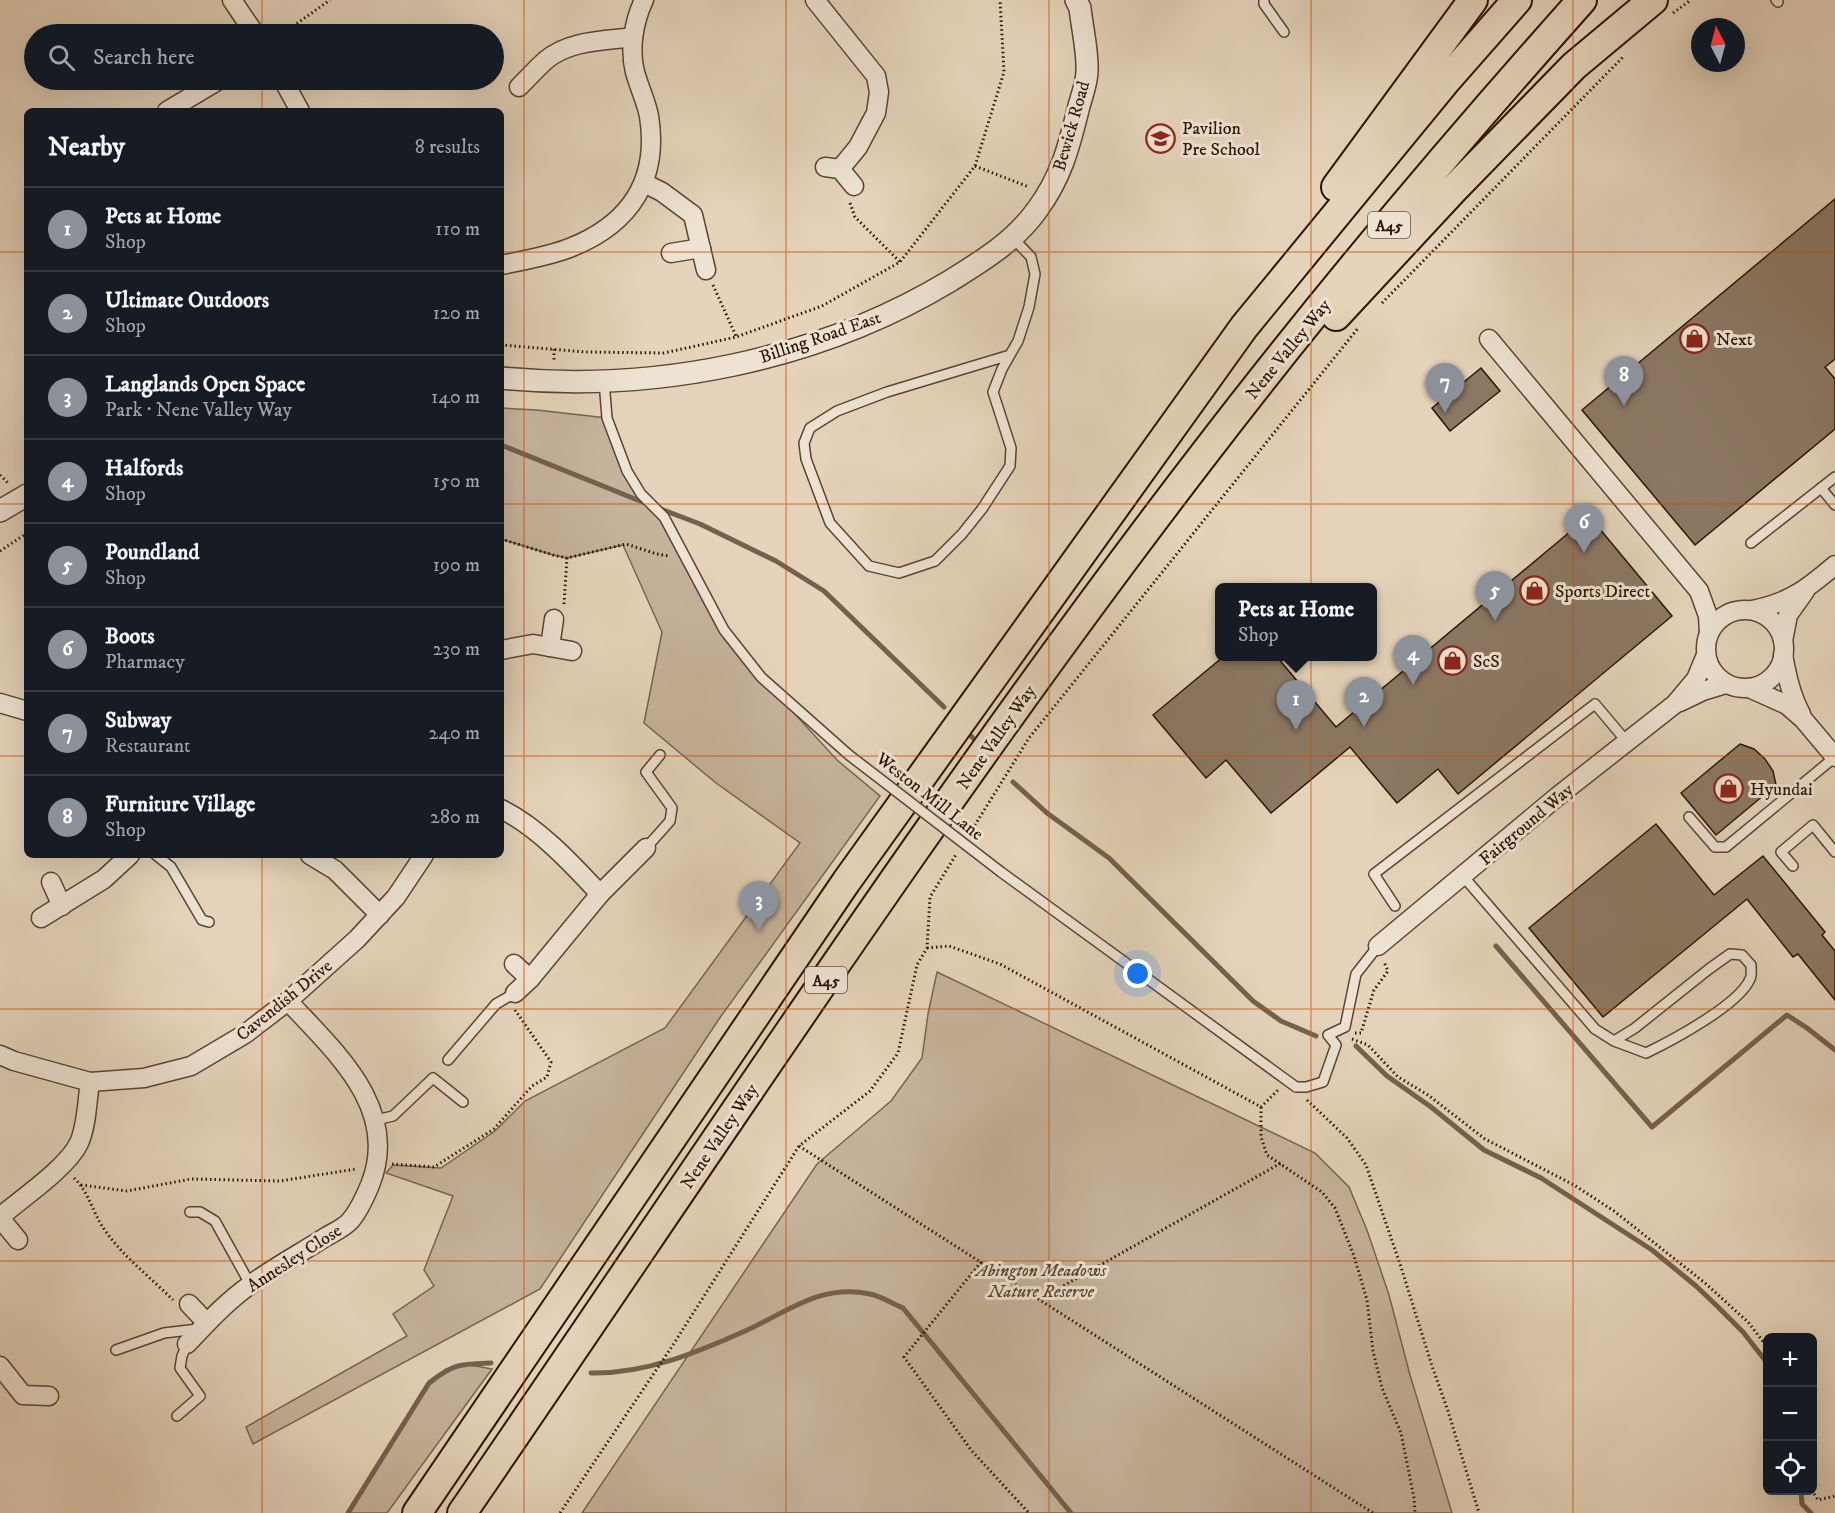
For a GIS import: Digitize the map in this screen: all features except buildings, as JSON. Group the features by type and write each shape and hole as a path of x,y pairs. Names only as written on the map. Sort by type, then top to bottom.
{"highway":[{"path":"1244,327 1285,256 1473,0"},
{"name":"Nene Valley Way","path":"417,1513 846,882 1244,327 1445,82 1517,0"},
{"name":"Nene Valley Way","path":"462,1513 993,739 1202,456 1464,135 1582,0"},
{"path":"1202,456 1454,189 1566,75 1663,7"}],"street":[{"path":"232,0 248,24"},
{"path":"504,264 572,247 604,230 627,208 644,183 652,142 648,113 634,70 633,37 638,13 644,0"},
{"path":"815,0 876,76 879,92 876,113 858,147 832,168 854,186"},
{"name":"Bewick Road","path":"1042,204 1064,163 1088,71 1080,8 1076,0"},
{"path":"519,87 548,58 564,50 580,43 633,37"},
{"path":"172,108 202,90"},
{"path":"288,90 298,108"},
{"path":"644,183 662,192 693,215 706,270"},
{"name":"Billing Road East","path":"504,378 542,382 668,377 778,355 862,326 927,295 984,260 1013,238 1042,204"},
{"path":"671,253 701,248"},
{"path":"1489,339 1699,591 1723,605 1769,618 1778,629 1790,690 1803,719"},
{"path":"0,512 24,497"},
{"path":"1749,688 1762,684 1779,668 1788,615 1806,590 1835,565"},
{"path":"1806,590 1774,606 1725,615 1709,633 1706,641 1706,655 1710,668 1726,684 1749,688 1787,705 1803,719 1835,757"},
{"path":"1699,591 1708,616 1709,633"},
{"path":"550,647 554,619"},
{"path":"504,649 533,644 572,651"},
{"path":"1675,704 1696,679 1706,655"},
{"path":"1675,704 1702,691 1726,684"},
{"path":"0,703 24,710"},
{"name":"Fairground Way","path":"1378,946 1675,704"},
{"path":"504,810 514,815 571,862 600,894"},
{"path":"515,993 530,979 600,894 646,848"},
{"path":"41,918 104,879 127,858"},
{"path":"314,858 335,870 380,915"},
{"name":"Cavendish Drive","path":"0,1055 90,1082 144,1078 190,1066 245,1034 288,1001 357,939 380,915 396,897 422,858"},
{"path":"51,882 62,906"},
{"path":"514,964 530,979"},
{"name":"Annesley Close","path":"187,1344 223,1306 250,1284 350,1222 378,1166 376,1120 364,1095 345,1063 288,1001"},
{"path":"18,1240 0,1218 62,1166 79,1143 90,1082"},
{"path":"189,1304 205,1326"},
{"path":"0,1366 23,1395 49,1396"}],"lane":[{"path":"1264,0 1284,32"},
{"path":"1010,355 887,392 837,411 810,428 804,442 806,459 830,523 869,566 899,573 935,561 962,534 982,509 1010,466 1011,448 993,392 1002,369 1010,355 1018,341 1029,307 1035,274 1031,257 1013,238"},
{"name":"Weston Mill Lane","path":"604,381 607,418 627,471 641,494 664,518 724,630 761,676 849,754 1001,872 1286,1082 1296,1087"},
{"path":"1751,543 1835,477"},
{"path":"1821,488 1835,505"},
{"path":"1395,906 1374,874 1595,704 1627,742"},
{"path":"646,848 670,821 672,808 646,772 660,755"},
{"path":"1689,817 1715,847 1726,847 1835,757"},
{"path":"1793,866 1781,852 1813,825 1835,852"},
{"path":"160,858 171,867 202,921 208,922"},
{"path":"1463,876 1595,1029 1614,1041 1646,1053 1688,1032 1740,992 1751,978 1751,965 1742,956 1730,954 1635,1028 1614,1041"},
{"path":"1296,1087 1306,1088 1323,1082 1336,1045 1328,1035 1345,1027 1356,974 1378,946"},
{"path":"448,1060 496,1004 515,993"},
{"path":"376,1120 393,1116 433,1078 463,1102"},
{"path":"190,1212 200,1212 215,1221 250,1284"},
{"path":"116,1350 164,1333 205,1326"},
{"path":"177,1416 200,1395 180,1368 187,1344"}],"path":[{"path":"296,24 330,0"},
{"path":"504,345 586,352 664,353 736,337 822,306 900,262 975,166 1004,72 1000,0"},
{"path":"1663,7 1691,0"},
{"path":"1381,304 1628,52"},
{"path":"975,166 1017,182 1042,204"},
{"path":"832,168 855,217 900,262"},
{"path":"706,270 736,337"},
{"path":"967,837 1029,738 1364,321"},
{"path":"0,551 24,535"},
{"path":"504,539 567,558 626,544 657,554 686,557"},
{"path":"554,619 563,616 567,558"},
{"path":"560,1513 670,1350 799,1146 870,1090 898,1053 917,965 927,948 930,897 961,847"},
{"path":"927,948 949,946 1000,964 1261,1107"},
{"path":"1328,1035 1361,1033 1374,990 1388,971 1378,946"},
{"path":"1336,1045 1354,1039 1368,1045 1398,1077 1428,1095 1485,1138 1574,1185 1614,1211 1705,1283 1748,1322 1763,1343"},
{"path":"1286,1082 1261,1107 1261,1137 1267,1155 1322,1192 1335,1208 1354,1256 1367,1300 1377,1370 1401,1433 1415,1513"},
{"path":"1296,1087 1347,1138 1366,1165 1448,1411 1479,1513"},
{"path":"799,1146 1373,1513"},
{"path":"1039,1299 1281,1163"},
{"path":"62,1166 81,1185 102,1226 126,1254 177,1303 189,1304"},
{"path":"981,1262 904,1357 971,1450 1029,1513"},
{"path":"1815,1495 1818,1500 1835,1496"}],"green space":[{"path":"504,408 607,418 627,471 664,517 724,630 761,677 837,760 880,796 719,1019 540,1289 253,1444 246,1427 407,1336 393,1314 434,1286 424,1270 453,1196 386,1173 393,1165 441,1168 495,1131 525,1101 665,1028 800,843 716,783 644,723 662,632 623,545 567,558 504,540"},
{"name":"Abington Meadows Nature Reserve","path":"937,972 1315,1153 1349,1187 1367,1230 1389,1295 1410,1375 1452,1513 582,1513 817,1164 891,1101 922,1058"},
{"path":"465,1364 492,1369 387,1513 348,1513 429,1383 446,1369"}],"waterway":[{"path":"504,446 650,505"},
{"path":"658,508 700,524 776,561 824,591 944,707"},
{"path":"968,733 976,741"},
{"path":"1013,782 1047,813 1109,858 1253,1001 1281,1021 1316,1036"},
{"path":"1496,946 1652,1127 1787,1015 1835,1050"},
{"path":"1356,1046 1387,1076 1431,1107 1484,1150 1541,1178 1652,1250 1716,1305 1743,1332 1763,1358"},
{"path":"591,1373 631,1370 670,1361 745,1331 789,1308 819,1296 852,1292 874,1295 903,1308 1071,1513"},
{"path":"348,1513 429,1383 458,1366 491,1363"},
{"path":"1801,1495 1802,1504 1811,1513"}],"place":[{"name":"Pavilion Pre School","path":"1161,138"},
{"name":"Next","path":"1695,339"},
{"name":"Furniture Village","path":"1624,406"},
{"name":"Subway","path":"1445,413"},
{"name":"Boots","path":"1584,553"},
{"name":"Sports Direct","path":"1534,591"},
{"name":"Poundland","path":"1495,621"},
{"name":"ScS","path":"1452,661"},
{"name":"Halfords","path":"1413,685"},
{"name":"Ultimate Outdoors","path":"1364,727"},
{"name":"Pets at Home","path":"1296,730"},
{"name":"Hyundai","path":"1729,789"},
{"name":"Langlands Open Space","path":"759,931"}]}
